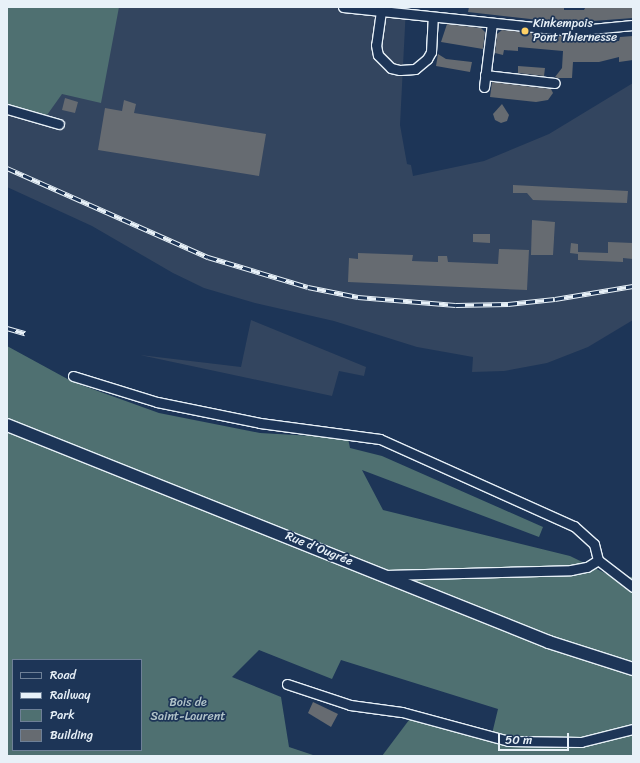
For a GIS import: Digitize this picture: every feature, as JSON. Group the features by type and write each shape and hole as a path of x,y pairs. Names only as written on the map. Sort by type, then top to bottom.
{"main road":[{"name":"Rue d'Ougrée","path":"7,425 549,642 633,669"}],"street":[{"path":"342,7 570,32 633,25"},
{"path":"381,11 376,45 378,54 391,68 400,70 415,68 427,59 431,52 433,17"},
{"path":"484,87 492,23"},
{"path":"485,75 555,83"},
{"path":"7,110 59,124"},
{"path":"73,376 157,402 260,424 380,439 574,526 594,544 598,560 633,588"},
{"path":"382,575 571,570 587,567 598,560"},
{"path":"287,684 350,705 402,712 509,741 581,742 633,729"}],"shaded area":[{"path":"7,7 406,7 400,125 407,164 411,165 413,176 484,161 549,134 633,83 633,320 588,347 547,363 504,371 472,372 473,357 417,347 334,321 255,303 204,288 173,273 92,226 7,187"},
{"path":"251,320 366,367 364,376 339,371 332,396 140,355 241,367"}],"green space":[{"path":"8,7 119,7 101,103 62,94 47,115 7,104"},
{"name":"Bois de Saint-Laurent","path":"7,346 73,382 159,413 260,433 348,438 350,448 382,456 543,527 539,537 362,470 383,510 570,556 611,576 633,577 633,756 382,756 412,716 491,738 498,709 341,660 332,679 259,650 232,677 281,697 289,747 316,756 7,756"}],"building":[{"path":"469,7 564,7 564,10 584,10 585,8 633,7 633,18 566,23 468,12"},
{"path":"447,24 481,28 485,32 483,49 441,42"},
{"path":"502,30 619,41 620,37 633,36 633,60 619,62 619,57 599,62 573,62 572,78 558,78 555,77 562,68 563,51 518,47 518,51 504,50 503,55 495,53 497,34"},
{"path":"438,54 446,59 472,62 470,72 436,66"},
{"path":"518,66 545,68 544,76 518,73"},
{"path":"492,82 551,89 553,93 548,100 536,102 490,97"},
{"path":"65,98 78,102 75,113 62,110"},
{"path":"124,100 136,104 134,113 266,134 259,176 98,150 105,108 122,111"},
{"path":"502,104 509,115 507,121 501,123 495,120 493,114"},
{"path":"513,185 628,191 627,203 533,200 527,193 513,193"},
{"path":"532,220 555,222 553,255 531,255"},
{"path":"473,234 490,234 490,243 473,242"},
{"path":"608,242 633,243 633,259 623,258 623,262 578,260 578,252 608,253"},
{"path":"571,243 578,244 578,254 570,253"},
{"path":"499,249 529,250 527,290 348,282 349,258 358,259 358,253 413,255 412,261 438,262 438,256 447,256 448,262 498,264"},
{"path":"313,702 338,714 331,727 308,713"}],"railway":[{"path":"7,168 208,257 308,287 358,297 456,305 508,304 555,299 633,286"},
{"path":"7,328 25,333"}],"place":[{"name":"Kinkempois Pont Thiernesse","path":"525,31"}]}
